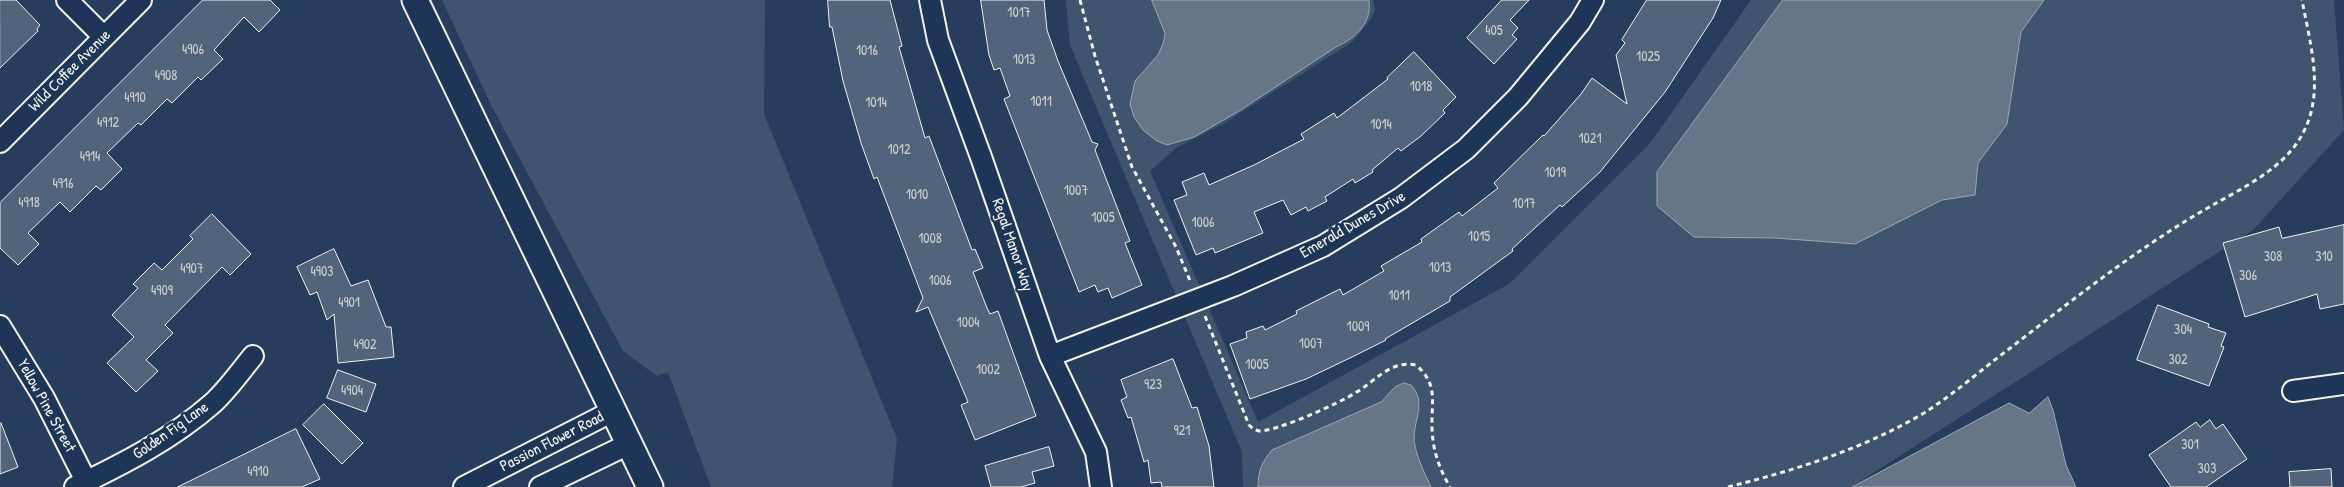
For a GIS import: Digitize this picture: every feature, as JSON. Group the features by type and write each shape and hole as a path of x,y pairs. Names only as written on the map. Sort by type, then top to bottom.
{"main road":[{"path":"415,0 650,487"}],"street":[{"path":"67,0 104,37"},
{"name":"Wild Coffee Avenue","path":"0,142 140,0"},
{"name":"Regal Manor Way","path":"930,0 938,40 1050,356 1096,452 1101,487"},
{"name":"Emerald Dunes Drive","path":"1050,356 1234,286 1323,246 1401,198 1466,148 1518,96 1580,22 1593,0"},
{"name":"Yellow Pine Street","path":"0,326 44,398 83,485"},
{"name":"Golden Fig Lane","path":"83,485 131,460 201,412 226,389 253,356"},
{"path":"2293,391 2344,384"},
{"name":"Passion Flower Road","path":"464,487 614,411"},
{"path":"540,487 629,444"}],"path":[{"path":"1728,487 1830,458 1880,436 1924,412 2145,246 2242,189 2286,155 2303,134 2311,111 2314,89 2315,70 2302,0"}],"shaded area":[{"path":"442,0 765,0 764,114 897,439 892,487 711,487 668,372 657,376 623,351 492,107"},
{"path":"1066,0 1373,0 1375,10 1371,19 1352,42 1223,124 1176,148 1150,171 1258,422 1509,284 1651,142 1751,0 2334,0 2344,130 2253,230 1851,487 1243,487 1242,452 1070,45"},
{"path":"1152,0 1369,0 1369,8 1365,23 1350,39 1239,111 1194,137 1167,145 1157,141 1143,130 1134,117 1130,104 1135,81 1158,55 1163,44 1165,34"},
{"path":"1783,0 2044,0 2021,32 2007,124 1978,163 1975,195 1942,200 1855,244 1776,238 1694,237 1657,206 1657,172"},
{"path":"1404,383 1411,385 1419,399 1414,438 1415,446 1431,487 1258,487 1261,467 1272,450 1381,402 1395,387"},
{"path":"2048,397 2053,410 2066,465 2076,487 1852,487 2009,403 2029,413"}],"building":[{"path":"0,0 16,0 40,25 37,29 38,31 0,68"},
{"path":"203,0 270,0 280,10 259,32 244,17 214,50 223,59 201,80 198,77 172,103 167,99 141,125 138,123 107,153 122,169 101,190 96,186 70,212 60,202 28,233 39,244 18,265 0,248 0,203"},
{"path":"828,0 890,0 902,46 899,47 925,138 929,136 972,250 975,249 983,268 973,272 990,314 998,311 1036,416 975,440 961,405 968,402 928,307 916,312 923,298 877,177 874,179 861,143 843,81 832,27 830,27"},
{"path":"981,0 1044,0 1047,30 1092,142 1098,144 1095,150 1130,241 1125,243 1142,285 1112,298 1108,288 1098,292 1095,285 1079,292 1004,99 1010,96 1000,68 994,70 989,55"},
{"path":"1502,0 1529,0 1510,20 1518,28 1512,35 1517,39 1494,64 1467,38"},
{"path":"1647,0 1721,0 1713,18 1665,92 1600,172 1562,207 1560,205 1512,249 1513,251 1450,297 1450,301 1386,340 1352,357 1306,379 1250,399 1230,344 1247,338 1246,332 1263,326 1265,330 1297,314 1296,311 1340,289 1343,295 1384,271 1381,266 1422,242 1421,239 1459,212 1462,216 1498,188 1494,183 1544,136 1581,94 1592,78 1627,104 1616,55 1625,43 1622,40"},
{"path":"1414,52 1456,97 1443,110 1445,113 1421,136 1401,151 1398,148 1372,170 1373,172 1355,183 1353,179 1325,197 1327,201 1308,211 1306,207 1291,215 1283,200 1254,212 1263,233 1215,253 1213,248 1196,255 1174,200 1187,195 1182,182 1204,173 1209,185 1254,165 1304,139 1301,134 1334,113 1337,118 1388,79"},
{"path":"212,214 251,254 230,275 222,267 165,325 173,333 146,360 158,371 136,392 107,363 134,337 112,315 138,288 133,284 154,263 162,270 193,239 190,236"},
{"path":"2344,225 2344,304 2320,309 2317,294 2245,317 2223,243 2279,227 2282,238"},
{"path":"334,249 351,286 368,280 386,327 391,327 394,357 338,363 334,314 327,320 317,292 310,295 297,267"},
{"path":"2158,305 2209,324 2208,327 2226,333 2221,346 2224,347 2209,386 2137,360"},
{"path":"1173,359 1192,408 1197,407 1209,446 1214,487 1162,487 1161,482 1151,483 1148,460 1144,462 1131,417 1128,418 1121,400 1127,397 1121,380"},
{"path":"338,370 376,384 366,412 327,398"},
{"path":"324,404 363,443 342,464 303,425"},
{"path":"2210,420 2216,429 2223,424 2247,459 2206,487 2171,487 2149,455 2196,422 2200,427"},
{"path":"0,424 18,467 0,474"},
{"path":"296,429 320,479 302,487 178,487"},
{"path":"1049,447 1054,466 1032,472 1035,483 1021,487 991,487 985,466"},
{"path":"2331,469 2332,487 2290,487 2289,472"}]}
